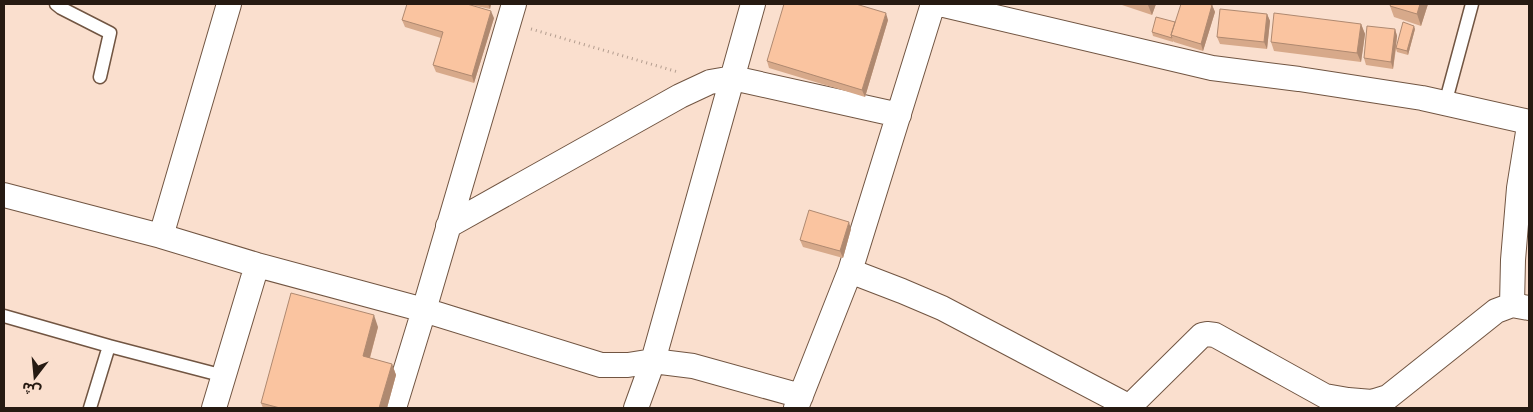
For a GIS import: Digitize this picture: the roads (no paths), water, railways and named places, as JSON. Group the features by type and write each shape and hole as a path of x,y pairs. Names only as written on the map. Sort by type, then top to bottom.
{"street":[{"path":"161,236 230,4"},
{"path":"636,408 653,361 753,4"},
{"path":"4,194 424,310 601,365 628,365 653,361 693,366 802,403 850,271 933,4"},
{"path":"940,4 1212,68 1422,98 1529,122"},
{"path":"394,408 512,13"},
{"path":"448,226 672,101 710,82 733,78 899,115"},
{"path":"850,271 902,290 942,308 1130,408 1202,335 1207,334 1215,335 1321,402 1348,400 1372,402 1388,398 1496,311 1521,307 1513,260 1519,188 1529,126"},
{"path":"214,408 257,264"}],"lane":[{"path":"56,4 110,33 100,77"},
{"path":"1445,104 1472,4"},
{"path":"4,316 224,376"},
{"path":"90,408 109,346"}]}
